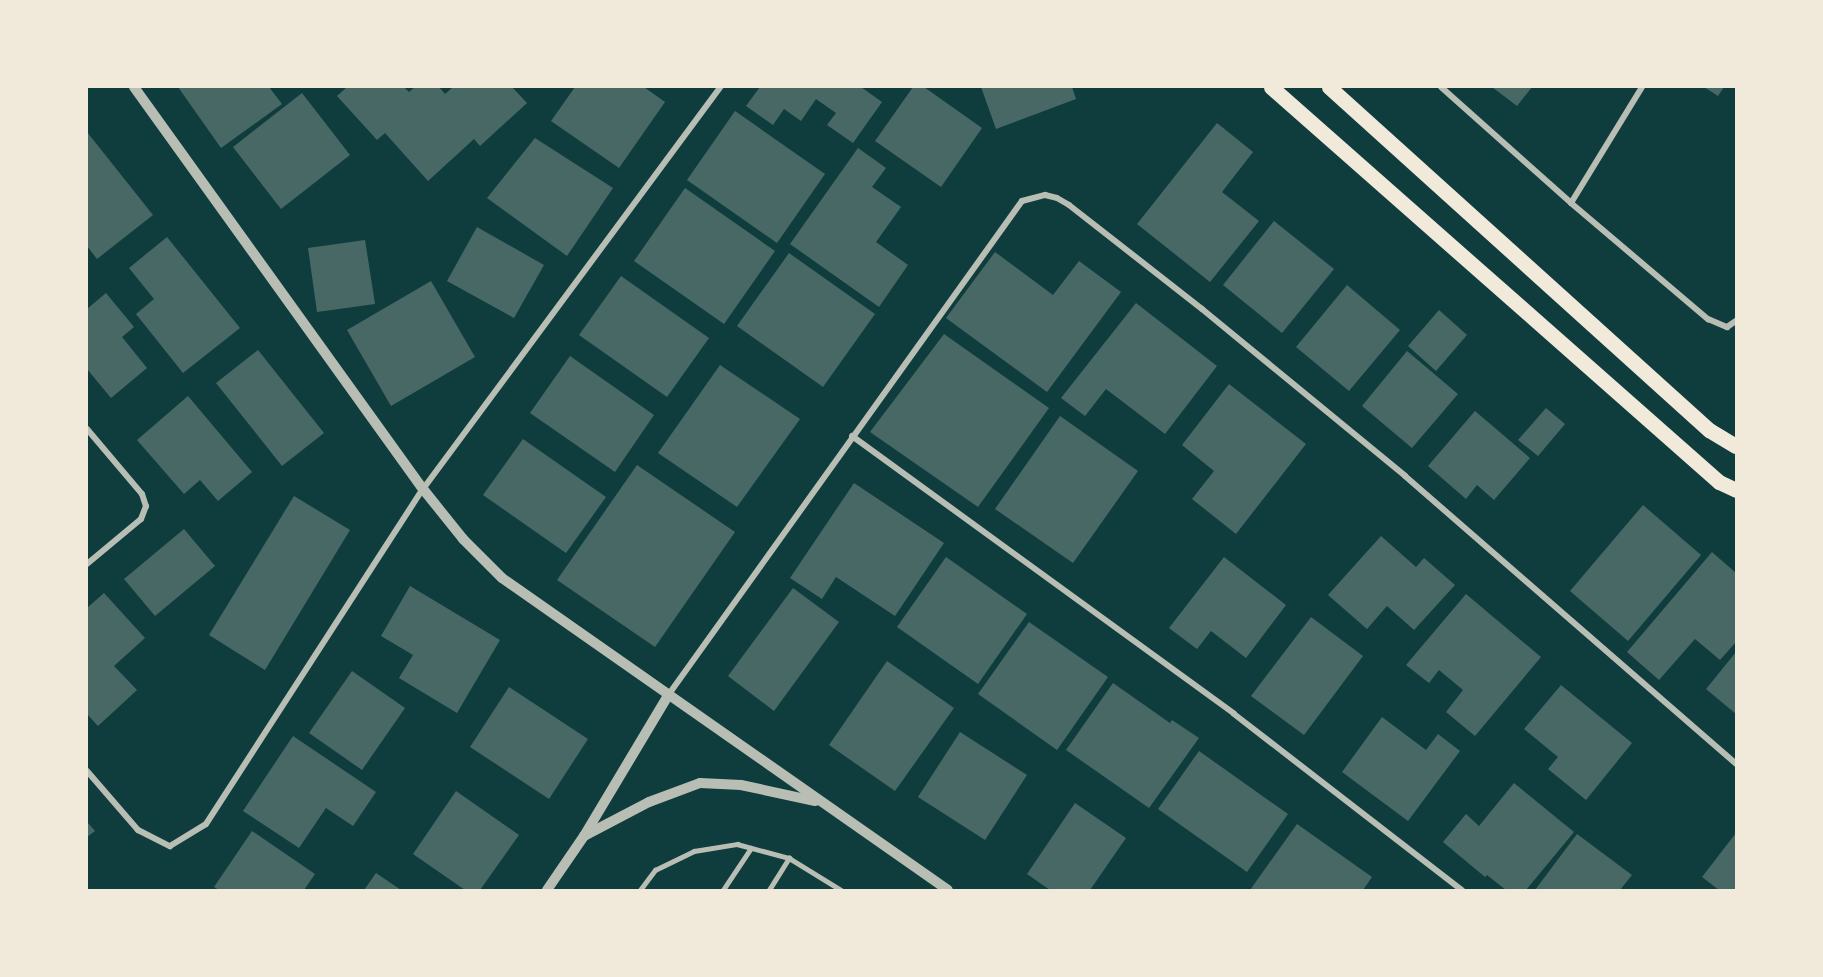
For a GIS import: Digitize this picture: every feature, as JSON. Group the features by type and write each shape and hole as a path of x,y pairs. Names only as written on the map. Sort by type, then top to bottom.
{"main road":[{"path":"1271,87 1719,482 1736,490"},
{"path":"1329,87 1709,430 1736,446"},
{"path":"1691,456 1736,501"}],"street":[{"path":"134,87 423,489 463,539 502,578 941,888"},
{"path":"87,771 138,830 170,846 206,824 423,489 720,87"},
{"path":"1441,87 1570,203 1708,319 1727,327 1736,321"},
{"path":"1570,203 1642,87"},
{"path":"548,890 584,836 669,694 852,436 1022,201 1045,195 1057,198 1202,309 1396,468 1736,764"},
{"path":"87,429 142,494 146,506 141,519 87,564"},
{"path":"852,436 1224,707 1462,890"},
{"path":"584,836 649,802 700,783 750,787 824,804"}],"lane":[{"path":"640,890 655,870 693,851 738,844 789,858 841,890"},
{"path":"723,890 751,848"},
{"path":"769,890 789,858"}],"building":[{"path":"178,87 269,87 282,104 221,148"},
{"path":"347,87 404,87 409,92 415,87 439,87 445,94 453,87 512,87 527,103 480,146 474,139 428,181 385,133 377,140 337,96"},
{"path":"575,87 644,87 665,102 619,168 551,121"},
{"path":"760,87 861,87 882,102 853,143 827,125 836,113 816,99 801,121 784,109 773,125 746,106"},
{"path":"913,87 924,87 982,128 941,187 875,141"},
{"path":"981,87 1072,87 1076,99 996,129"},
{"path":"1492,87 1532,87 1517,106"},
{"path":"1704,87 1724,87 1718,96"},
{"path":"302,93 350,155 281,209 233,147"},
{"path":"735,111 825,174 777,243 687,180"},
{"path":"1217,123 1253,152 1222,192 1259,221 1210,282 1137,224"},
{"path":"87,132 153,215 97,259 87,246"},
{"path":"535,138 613,188 567,256 487,198"},
{"path":"858,148 886,168 872,187 901,207 876,242 908,265 879,307 790,244"},
{"path":"685,188 775,251 724,324 634,261"},
{"path":"1274,221 1334,269 1282,333 1223,285"},
{"path":"477,227 544,265 514,318 447,281"},
{"path":"167,237 240,328 183,373 136,314 154,299 129,268"},
{"path":"365,240 375,304 317,312 308,248"},
{"path":"995,252 1053,295 1079,261 1121,292 1047,392 946,318"},
{"path":"789,253 875,314 823,387 737,326"},
{"path":"621,276 709,338 667,397 579,335"},
{"path":"431,281 475,357 391,406 347,330"},
{"path":"1347,285 1400,330 1349,391 1296,347"},
{"path":"106,293 134,327 122,337 147,368 111,398 87,369 87,309"},
{"path":"1136,303 1217,366 1165,434 1106,389 1085,416 1061,398"},
{"path":"1439,310 1467,335 1436,371 1408,346"},
{"path":"944,334 1049,408 978,507 870,432"},
{"path":"258,350 324,433 282,466 216,383"},
{"path":"1407,351 1458,394 1412,448 1362,406"},
{"path":"570,356 654,415 615,472 530,413"},
{"path":"720,365 800,419 737,507 658,453"},
{"path":"1229,384 1306,444 1236,534 1192,499 1214,471 1182,445"},
{"path":"188,396 252,472 218,501 200,480 184,494 137,440"},
{"path":"1546,408 1565,424 1538,456 1518,440"},
{"path":"1475,411 1530,458 1494,500 1477,485 1466,499 1428,466"},
{"path":"1060,416 1138,471 1073,563 995,509"},
{"path":"523,439 606,497 566,553 483,495"},
{"path":"637,465 735,532 655,647 557,580"},
{"path":"854,483 944,543 895,616 836,577 822,599 790,578"},
{"path":"294,496 350,530 265,670 209,635"},
{"path":"1643,505 1701,555 1628,641 1570,591"},
{"path":"184,529 215,566 155,616 124,579"},
{"path":"1381,536 1416,567 1424,558 1455,585 1414,630 1387,606 1367,629 1328,595"},
{"path":"1712,552 1736,573 1736,642 1720,660 1695,639 1659,680 1627,652"},
{"path":"946,557 1027,614 978,684 897,627"},
{"path":"1224,557 1286,605 1246,658 1211,631 1197,649 1169,628"},
{"path":"410,586 500,640 457,713 399,678 413,655 381,636"},
{"path":"793,588 839,622 774,711 728,676"},
{"path":"104,593 145,638 114,666 137,690 98,726 87,714 87,608"},
{"path":"1466,594 1541,657 1475,736 1446,712 1463,690 1439,670 1429,683 1406,665"},
{"path":"1311,617 1363,656 1304,735 1251,696"},
{"path":"1029,622 1108,677 1057,750 978,694"},
{"path":"1736,652 1736,714 1706,689"},
{"path":"887,661 954,708 895,791 829,745"},
{"path":"352,671 405,708 362,770 309,733"},
{"path":"1113,683 1170,723 1172,720 1199,738 1149,808 1066,750"},
{"path":"1561,685 1632,743 1586,800 1548,769 1558,757 1524,729"},
{"path":"509,687 588,739 549,799 470,747"},
{"path":"1382,717 1426,750 1438,734 1460,751 1408,821 1342,772"},
{"path":"960,732 1027,775 985,840 918,797"},
{"path":"293,736 376,792 353,826 326,808 299,848 243,811"},
{"path":"1199,751 1288,814 1247,872 1158,809"},
{"path":"1514,783 1574,832 1526,890 1506,890 1487,875 1485,877 1443,842 1466,814 1479,826"},
{"path":"456,791 519,835 480,890 465,890 413,854"},
{"path":"1075,803 1126,838 1090,890 1050,890 1027,874"},
{"path":"87,822 95,831 87,837"},
{"path":"1297,824 1372,877 1363,890 1250,890"},
{"path":"252,831 315,874 304,890 219,890 214,887"},
{"path":"1736,833 1736,890 1719,890 1702,877"},
{"path":"1577,834 1632,875 1620,890 1535,890"},
{"path":"376,873 401,890 364,890"}]}
